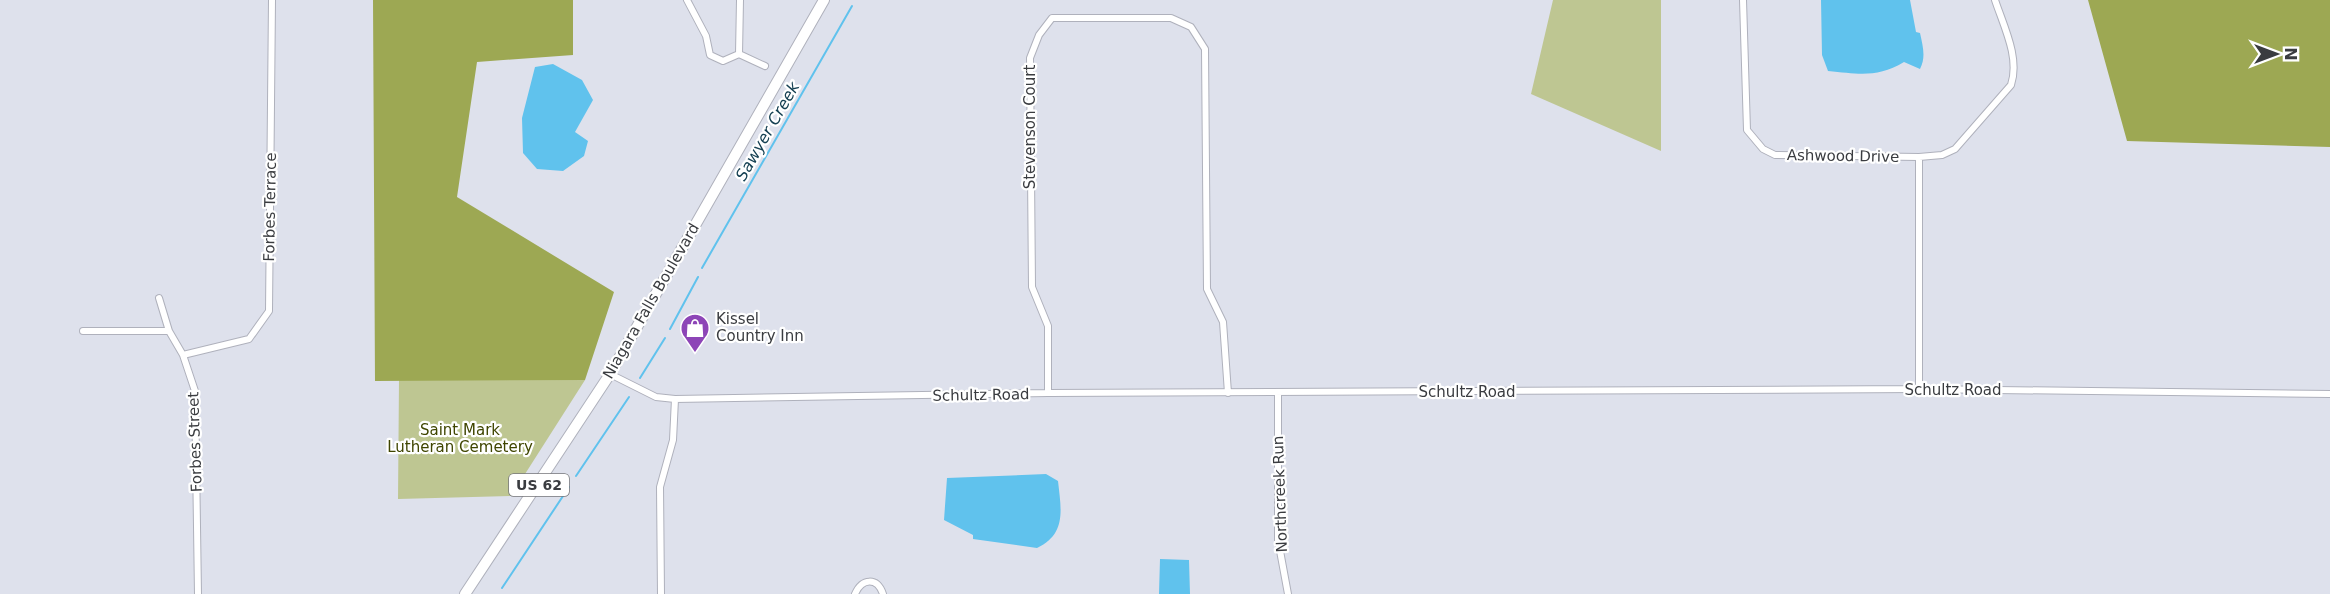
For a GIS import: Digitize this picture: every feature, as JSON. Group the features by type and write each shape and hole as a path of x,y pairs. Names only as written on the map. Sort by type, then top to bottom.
{"main road":[{"name":"Niagara Falls Boulevard","path":"465,594 610,374 824,0"}],"street":[{"name":"Forbes Terrace","path":"183,355 249,339 269,311 272,0"},
{"path":"687,0 706,36 710,56 723,61 739,54 765,66"},
{"path":"739,54 740,0"},
{"name":"Ashwood Drive","path":"1743,0 1747,130 1763,149 1775,155 1919,157 1919,389"},
{"path":"1919,157 1942,155 1955,149 2011,86 2016,72 1995,0"},
{"name":"Stevenson Court","path":"1048,393 1047,326 1032,287 1031,278 1030,58 1039,35 1052,18 1171,18 1191,27 1205,49 1207,289 1223,322 1228,393"},
{"name":"Forbes Street","path":"159,298 169,331 183,355 195,391 198,594"},
{"path":"83,331 169,331"},
{"name":"Schultz Road","path":"610,374 656,397 675,399 1048,393 1919,389 2330,394"},
{"name":"Northcreek Run","path":"1278,393 1278,540 1288,594"},
{"path":"661,594 660,487 673,441 675,399"},
{"path":"855,594 860,585 874,582 880,586 883,594"}],"green space":[{"path":"373,0 573,0 573,55 477,62 457,197 614,292 585,380 375,381"},
{"path":"1553,0 1661,0 1661,151 1531,94"},
{"path":"2088,0 2330,0 2330,147 2127,141"},
{"name":"Saint Mark Lutheran Cemetery","path":"399,380 585,380 511,496 398,499"}],"water":[{"path":"1821,0 1910,0 1916,32 1920,33 1923,47 1920,69 1904,62 1876,73 1828,71 1822,55"},
{"path":"553,64 582,80 593,100 575,132 588,141 584,156 563,171 537,169 523,153 522,118 535,67"},
{"path":"1046,474 1058,481 1060,520 1053,536 1037,548 973,539 973,535 944,520 947,478"},
{"path":"1160,559 1189,560 1190,594 1159,594"}],"waterway":[{"name":"Sawyer Creek","path":"702,268 852,6"},
{"name":"Sawyer Creek","path":"670,329 698,277"},
{"name":"Sawyer Creek","path":"640,378 665,338"},
{"name":"Sawyer Creek","path":"576,476 629,397"},
{"name":"Sawyer Creek","path":"502,588 569,487"}],"place":[{"name":"Kissel Country Inn","path":"695,354"}]}
